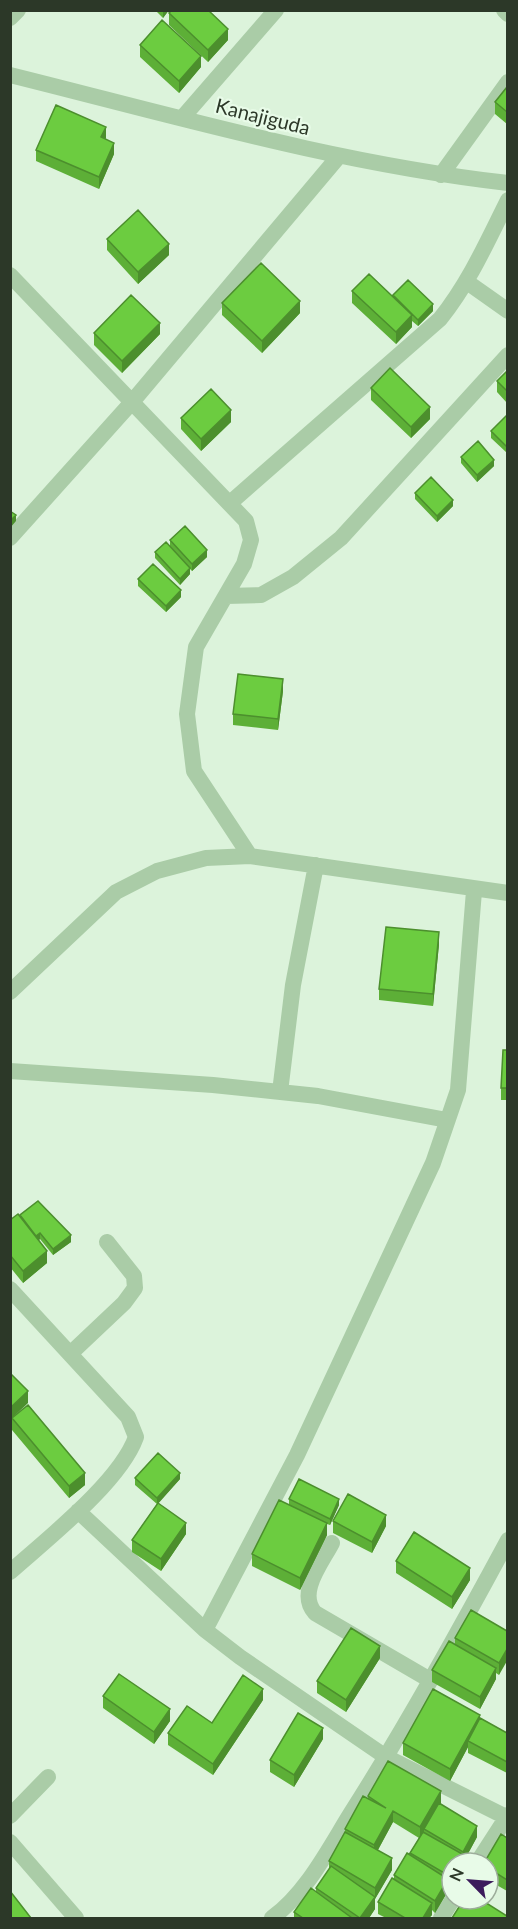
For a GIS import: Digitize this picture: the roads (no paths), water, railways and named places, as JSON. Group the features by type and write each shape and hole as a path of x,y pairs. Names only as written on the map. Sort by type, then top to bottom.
{"street":[{"path":"10,18 18,10"},
{"path":"183,117 276,10"},
{"path":"504,10 507,14"},
{"name":"Kanajiguda","path":"10,75 339,156 441,175 507,183"},
{"path":"441,175 507,82"},
{"path":"10,538 132,402 339,156"},
{"path":"230,504 440,319 467,282 507,200"},
{"path":"10,275 246,520 251,540 244,564 196,647 187,714 194,771 250,856"},
{"path":"467,282 507,311"},
{"path":"226,596 261,594 293,577 341,538 507,355"},
{"path":"10,992 117,892 158,871 206,858 250,856 474,891 507,893"},
{"path":"280,1092 293,985 316,866"},
{"path":"205,1630 297,1455 433,1163 458,1090 474,891"},
{"path":"10,1071 318,1096 447,1120"},
{"path":"70,1354 124,1303 135,1288 134,1276 107,1242"},
{"path":"10,1289 128,1417 136,1437 130,1454 78,1511 10,1572"},
{"path":"78,1511 205,1630 386,1757 507,1817 485,1851"},
{"path":"272,1918 284,1910 310,1878 386,1757 507,1540"},
{"path":"332,1542 306,1593 308,1604 315,1613 430,1680"},
{"path":"10,1816 48,1777"},
{"path":"10,1842 76,1918"}]}
